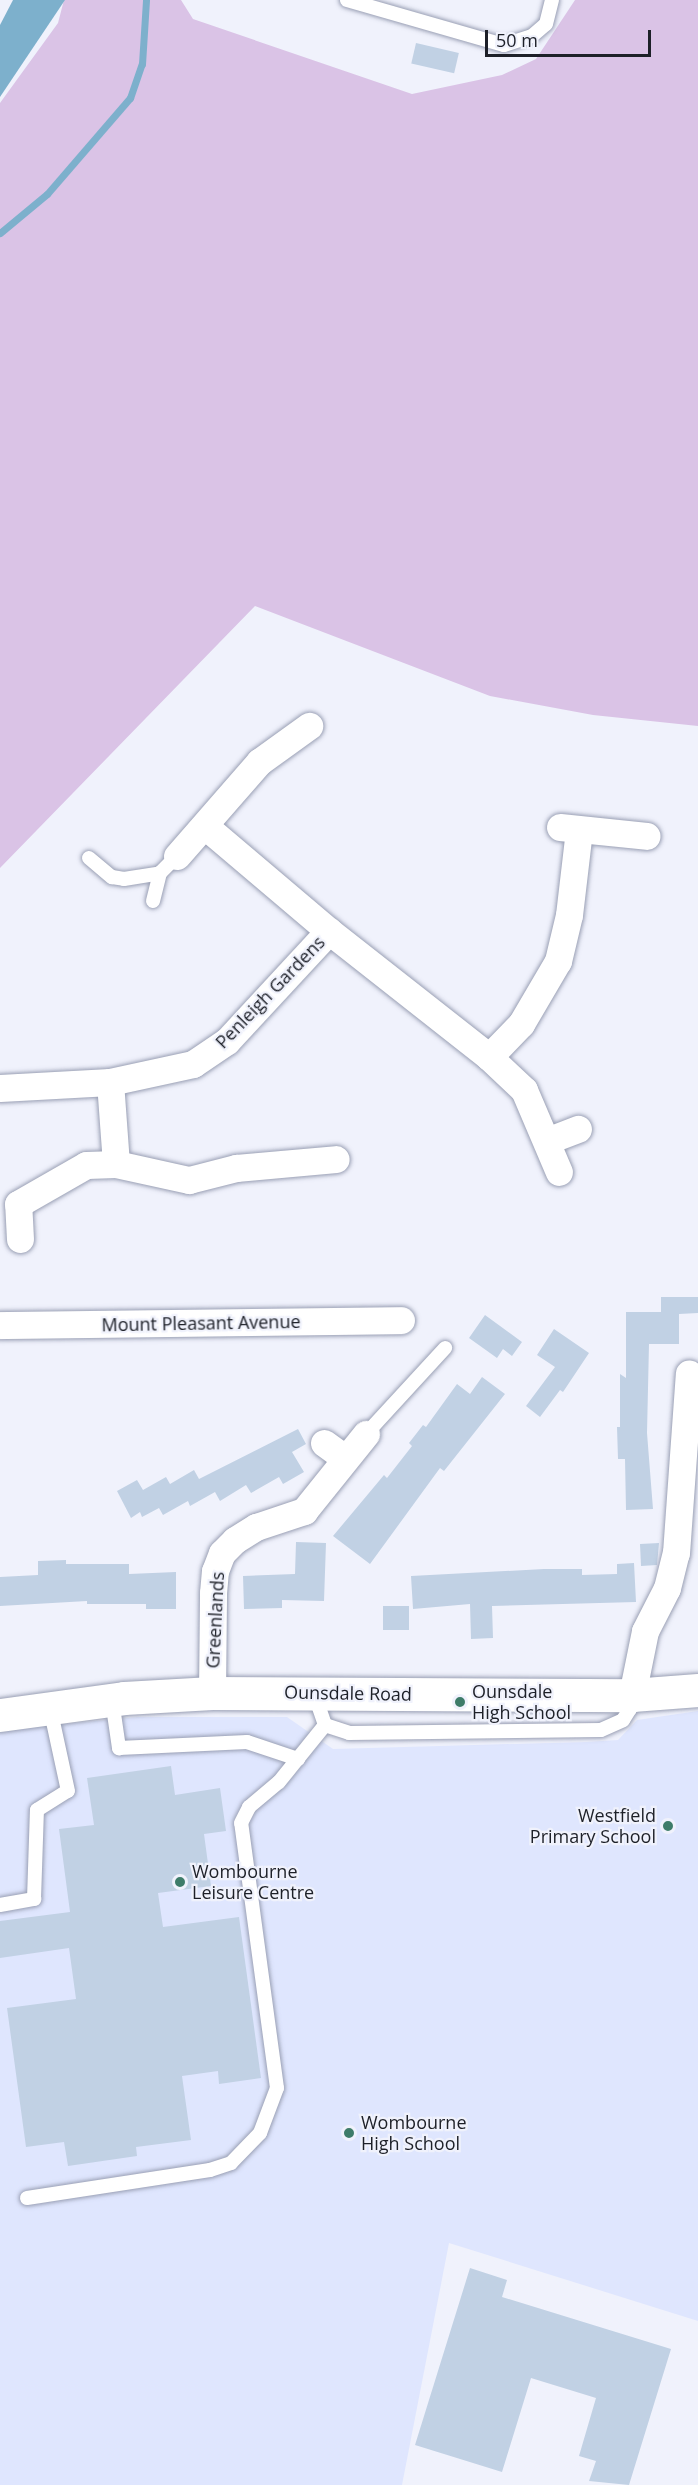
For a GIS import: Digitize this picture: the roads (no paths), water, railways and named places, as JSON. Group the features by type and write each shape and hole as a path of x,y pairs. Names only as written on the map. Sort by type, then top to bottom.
{"street":[{"path":"168,865 205,826 259,762 309,726"},
{"name":"Penleigh Gardens","path":"205,826 329,931 489,1057 524,1090 549,1140 560,1172"},
{"path":"489,1057 521,1024 558,961 569,915 569,828 647,836"},
{"name":"Penleigh Gardens","path":"0,1088 110,1082 193,1064 226,1041 329,931"},
{"path":"110,1082 116,1164"},
{"path":"549,1140 578,1129"},
{"path":"20,1239 18,1204 86,1165 116,1164 189,1180 236,1168 336,1160"},
{"name":"Mount Pleasant Avenue","path":"0,1325 401,1320"},
{"path":"632,1695 645,1631 667,1588 676,1553 687,1367"},
{"name":"Greenlands","path":"212,1692 215,1571 222,1553 235,1540 256,1527 304,1510 334,1450 366,1434"},
{"name":"Ounsdale Road","path":"0,1715 112,1700 212,1692 632,1695 698,1690"}],"lane":[{"path":"347,0 504,45 532,36 546,24 552,0"},
{"path":"89,858 112,877 124,879 168,865"},
{"path":"153,901 168,865"},
{"path":"366,1434 445,1348"},
{"path":"314,1692 325,1725"},
{"path":"325,1725 349,1733 601,1730 623,1720 630,1709 632,1695"},
{"path":"112,1700 119,1748 247,1742 298,1759"},
{"path":"0,1905 34,1899 37,1810 68,1791 50,1708"},
{"path":"27,2198 210,2170 231,2163 260,2133 277,2088 241,1823 249,1807 279,1782 325,1725"}],"water":[{"path":"13,0 65,0 0,97 0,25"}],"waterway":[{"path":"0,233 47,194 130,98 142,64 146,0"}],"place":[{"name":"Ounsdale High School","path":"460,1702"},
{"name":"Westfield Primary School","path":"668,1826"},
{"name":"Wombourne Leisure Centre","path":"180,1882"},
{"name":"Wombourne High School","path":"349,2133"}]}
